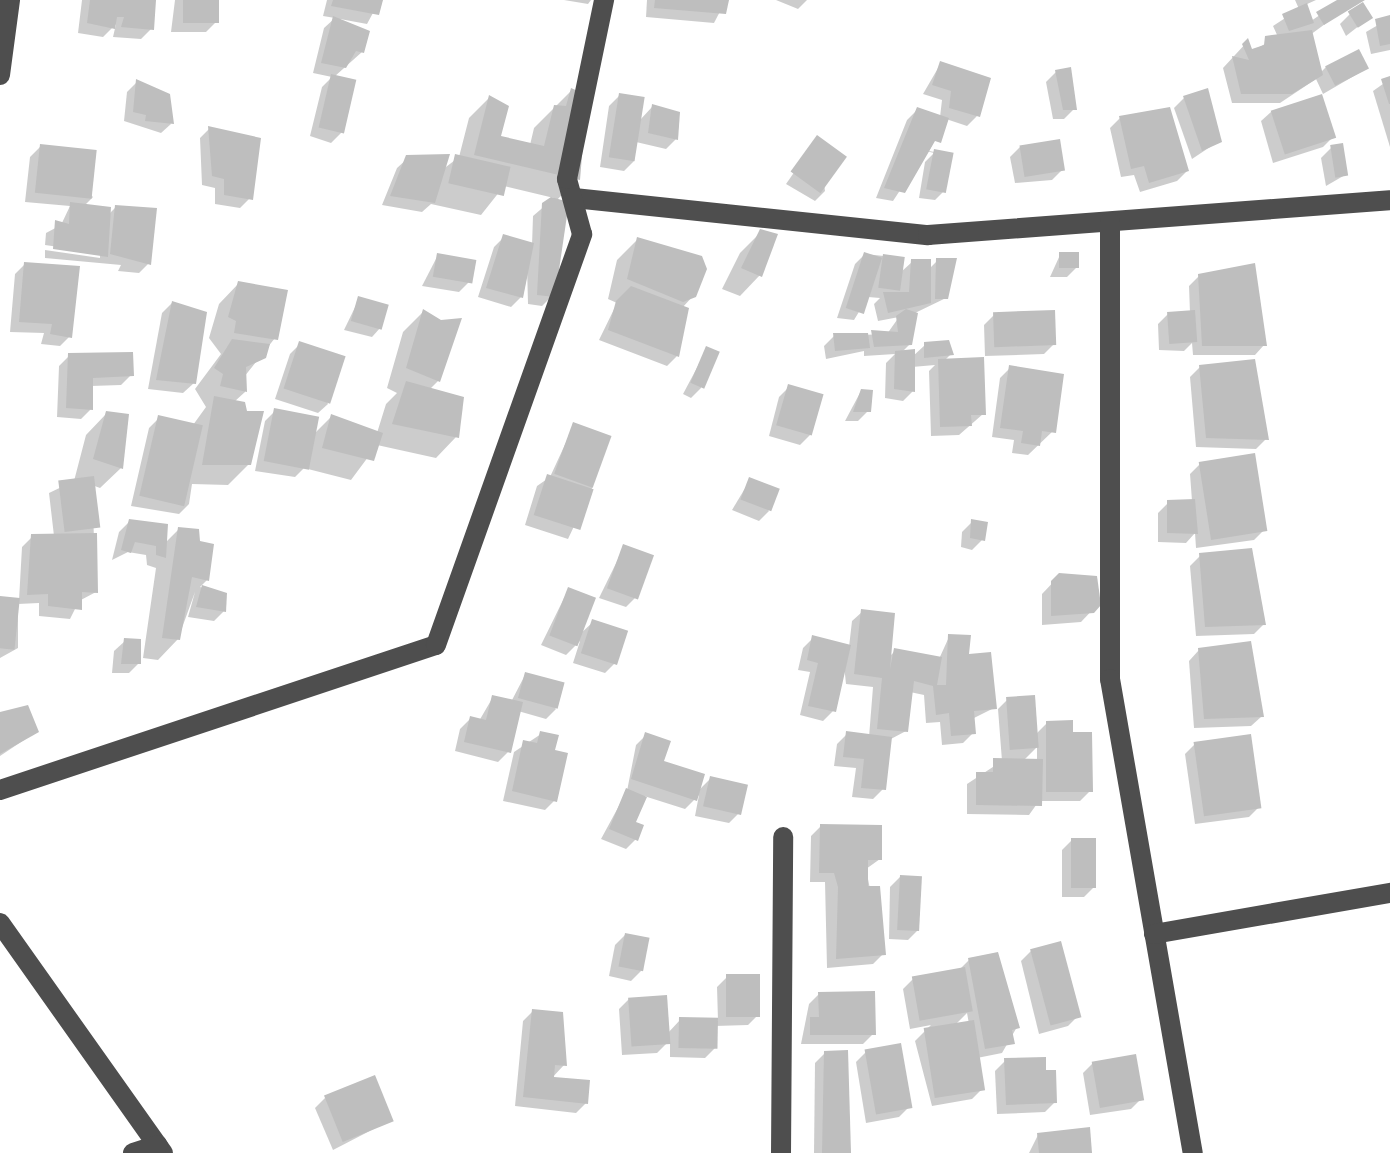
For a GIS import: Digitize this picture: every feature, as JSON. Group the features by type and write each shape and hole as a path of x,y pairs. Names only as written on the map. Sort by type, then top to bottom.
{"street":[{"path":"0,74 10,0"},
{"path":"0,790 436,645 582,234 567,180 604,0"},
{"path":"574,198 928,235 1390,200"},
{"path":"1110,222 1110,679 1193,1153"},
{"path":"780,1153 783,837"},
{"path":"1154,934 1390,894"},
{"path":"0,922 160,1149 133,1153"}],"building":[{"path":"90,0 156,0 154,30 121,27 124,17 117,17 115,29 87,23"},
{"path":"183,0 219,0 219,23 183,23"},
{"path":"333,0 383,0 379,15 331,6"},
{"path":"655,0 729,0 726,14 654,8"},
{"path":"1337,0 1365,0 1324,25 1316,12"},
{"path":"1363,2 1373,18 1358,28 1348,12"},
{"path":"1307,3 1314,23 1289,31 1282,14"},
{"path":"1390,15 1390,44 1380,46 1375,19"},
{"path":"333,16 370,31 364,53 356,51 346,68 321,63"},
{"path":"1312,30 1323,75 1292,94 1241,94 1232,56 1249,60 1242,44 1248,38 1252,49 1264,45 1265,36"},
{"path":"1359,49 1369,69 1335,86 1325,66"},
{"path":"940,61 991,78 980,117 949,108 951,91 932,85"},
{"path":"1071,67 1077,110 1063,110 1055,70"},
{"path":"331,74 356,80 344,133 319,128"},
{"path":"1390,76 1390,104 1389,104 1381,79"},
{"path":"136,79 170,94 174,124 145,121 146,115 133,112"},
{"path":"571,88 587,95 580,180 474,155 489,95 509,106 501,136 544,146 554,105 566,106"},
{"path":"1208,88 1222,142 1202,151 1183,96"},
{"path":"619,93 645,97 635,161 609,157"},
{"path":"1322,94 1336,138 1285,154 1271,111"},
{"path":"652,104 680,112 678,140 648,133"},
{"path":"917,107 949,118 941,143 935,141 905,193 884,188"},
{"path":"1170,107 1189,171 1149,183 1144,166 1131,169 1119,116"},
{"path":"208,126 261,138 253,200 224,195 224,179 212,176"},
{"path":"817,135 847,157 820,193 791,171"},
{"path":"1060,139 1065,171 1025,177 1020,145"},
{"path":"1343,143 1348,176 1335,178 1330,145"},
{"path":"40,144 97,150 92,199 35,193"},
{"path":"934,149 954,153 946,193 926,189"},
{"path":"450,154 435,203 390,196 406,155"},
{"path":"455,154 511,167 504,196 448,183"},
{"path":"551,197 569,202 555,297 537,295 542,203"},
{"path":"70,202 111,207 108,257 53,249 55,220 69,224"},
{"path":"115,205 157,208 151,265 110,254"},
{"path":"760,229 778,234 762,277 741,268"},
{"path":"503,234 534,243 523,298 486,288"},
{"path":"637,237 702,256 707,269 696,297 683,302 627,279"},
{"path":"864,252 882,258 864,314 846,308"},
{"path":"1059,252 1079,252 1079,268 1059,268"},
{"path":"437,253 476,260 472,284 433,277"},
{"path":"883,254 905,257 900,291 878,288"},
{"path":"936,258 957,258 948,299 935,299"},
{"path":"911,259 931,259 931,303 888,313 883,292 909,292"},
{"path":"24,262 80,266 72,338 50,334 52,324 19,322"},
{"path":"1255,263 1267,346 1202,346 1198,274"},
{"path":"238,281 288,290 278,340 234,333 236,321 228,317"},
{"path":"631,286 689,308 679,357 608,330 616,301"},
{"path":"358,296 389,305 382,330 351,321"},
{"path":"172,301 207,312 196,384 156,380"},
{"path":"423,309 441,320 462,318 440,382 406,368"},
{"path":"906,309 918,313 912,345 874,347 871,330 898,332 896,316"},
{"path":"1055,310 1056,345 994,347 993,312"},
{"path":"1195,310 1197,342 1169,344 1167,312"},
{"path":"833,333 868,333 870,348 835,351"},
{"path":"232,339 270,344 266,358 246,367 247,392 220,386 223,374 214,368"},
{"path":"949,340 954,355 924,358 924,342"},
{"path":"299,341 346,356 330,404 284,389"},
{"path":"706,346 720,352 704,389 690,383"},
{"path":"915,349 915,392 894,389 895,351"},
{"path":"133,352 134,376 93,378 93,410 66,408 68,353"},
{"path":"984,357 986,415 971,415 972,426 940,427 938,359"},
{"path":"1255,359 1269,440 1206,438 1199,365"},
{"path":"1009,365 1064,374 1056,433 1042,431 1040,446 1021,443 1023,431 1000,428"},
{"path":"406,381 464,397 459,438 392,424"},
{"path":"788,384 824,394 812,436 776,425"},
{"path":"861,389 873,390 871,412 853,412"},
{"path":"214,396 245,402 247,411 264,411 251,465 202,465"},
{"path":"274,408 319,417 309,470 264,461"},
{"path":"106,411 129,414 123,469 93,459"},
{"path":"331,414 383,433 374,461 322,448"},
{"path":"158,415 203,425 184,506 139,496"},
{"path":"573,422 612,436 593,488 554,474"},
{"path":"1255,453 1267,531 1211,540 1199,462"},
{"path":"547,474 594,489 580,530 534,515"},
{"path":"94,476 100,528 65,532 58,480"},
{"path":"749,477 780,489 771,511 740,499"},
{"path":"1195,499 1198,534 1167,533 1167,500"},
{"path":"129,519 168,524 166,558 156,555 156,546 135,542 131,553 121,550"},
{"path":"971,519 988,522 985,541 970,538"},
{"path":"178,527 199,529 200,541 214,544 209,581 192,577 180,640 162,638"},
{"path":"97,533 98,593 82,592 82,610 48,606 48,594 27,595 31,534"},
{"path":"623,544 654,555 638,599 607,588"},
{"path":"1252,548 1266,625 1205,627 1199,553"},
{"path":"1059,573 1097,576 1101,605 1094,613 1051,616 1051,581"},
{"path":"202,585 227,593 226,612 196,607"},
{"path":"568,587 596,598 577,646 549,636"},
{"path":"0,596 20,598 14,650 0,648"},
{"path":"861,609 895,613 890,669 894,648 942,657 937,685 946,685 948,634 971,635 969,654 991,652 997,709 974,711 976,734 951,736 949,713 936,715 933,686 914,681 908,732 877,729 882,678 854,674"},
{"path":"592,619 628,631 617,665 581,653"},
{"path":"812,635 851,645 836,712 808,706 818,663 807,660"},
{"path":"124,638 141,639 141,664 121,664"},
{"path":"1251,641 1264,717 1204,719 1198,648"},
{"path":"525,672 565,683 558,709 518,698"},
{"path":"492,695 523,702 511,753 464,742 470,716 486,720"},
{"path":"1035,695 1039,748 1010,750 1006,697"},
{"path":"28,705 39,732 0,754 0,712"},
{"path":"1073,720 1073,732 1092,732 1093,792 1046,792 1046,721"},
{"path":"540,731 559,735 555,750 568,753 557,802 512,791 523,740 537,743"},
{"path":"846,731 892,737 886,790 861,788 864,759 843,757"},
{"path":"645,732 671,741 664,761 705,774 697,801 631,779"},
{"path":"1251,734 1261,808 1204,816 1194,742"},
{"path":"993,758 1043,759 1042,806 976,805 976,772 993,772"},
{"path":"710,776 748,785 741,815 703,806"},
{"path":"626,788 647,797 636,822 644,825 638,841 609,829"},
{"path":"820,824 882,825 882,860 868,860 868,886 880,886 886,955 836,959 838,887 834,873 819,873"},
{"path":"1071,838 1096,838 1096,888 1071,888"},
{"path":"900,875 922,876 919,931 897,930"},
{"path":"625,933 650,938 643,971 619,966"},
{"path":"1061,941 1081,1017 1051,1026 1030,949"},
{"path":"998,952 1020,1028 1012,1030 1015,1044 985,1049 968,958"},
{"path":"965,967 973,1011 920,1021 912,976"},
{"path":"726,974 760,974 760,1017 726,1017"},
{"path":"875,991 876,1035 810,1035 810,1017 819,1017 818,992"},
{"path":"667,995 670,1044 632,1047 628,998"},
{"path":"532,1009 563,1012 567,1066 555,1065 554,1077 590,1080 588,1104 523,1097"},
{"path":"679,1017 718,1018 717,1049 678,1048"},
{"path":"974,1020 985,1090 935,1098 924,1028"},
{"path":"901,1043 912,1108 876,1114 865,1049"},
{"path":"848,1050 851,1153 822,1153 824,1051"},
{"path":"1136,1054 1144,1100 1100,1108 1092,1062"},
{"path":"1046,1057 1046,1070 1056,1070 1057,1103 1006,1105 1004,1058"},
{"path":"375,1075 394,1121 343,1142 324,1096"},
{"path":"1090,1127 1092,1153 1039,1153 1037,1133"}]}
